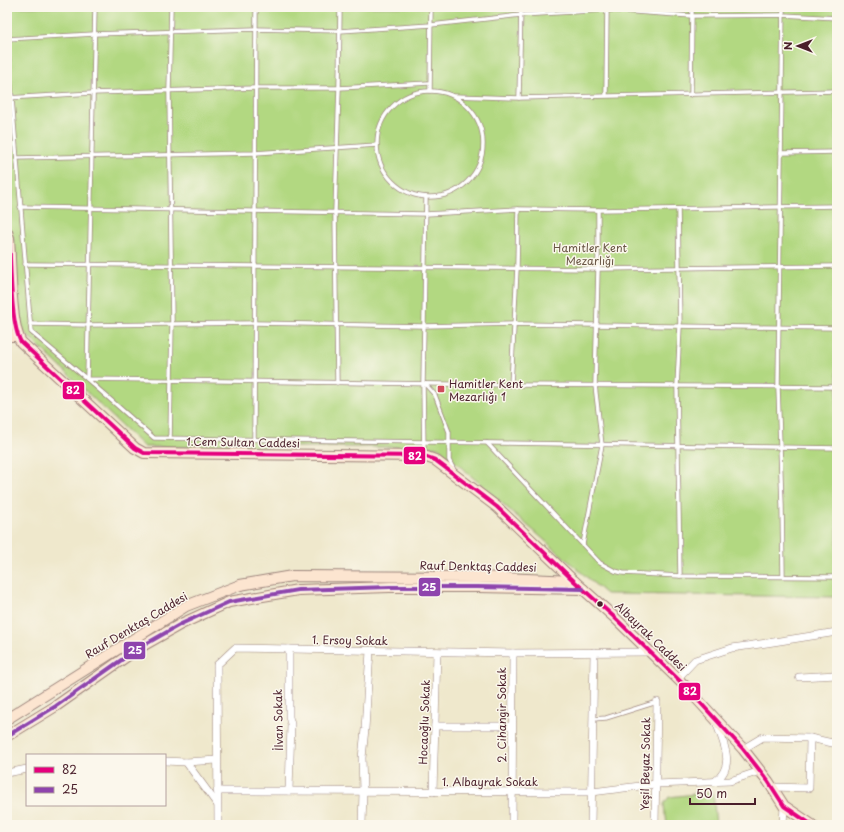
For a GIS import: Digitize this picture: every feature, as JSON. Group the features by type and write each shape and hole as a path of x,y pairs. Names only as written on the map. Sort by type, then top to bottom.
{"street":[{"name":"1.Cem Sultan Caddesi","path":"7,232 9,238 13,306 12,336 21,342 135,448 144,453 424,456 435,460 499,509 574,581"},
{"name":"Rauf Denktaş Caddesi","path":"7,719 186,606 240,585 292,576 478,577 574,581"},
{"path":"574,581 583,589"},
{"name":"Rauf Denktaş Caddesi","path":"7,736 56,706 137,649 181,624 229,602 298,590 438,587 583,589"},
{"name":"Albayrak Caddesi","path":"583,589 677,678 715,718 743,749 784,806 812,825"},
{"path":"677,678 695,660 732,648 767,644 837,632"},
{"name":"1. Ersoy Sokak","path":"218,825 218,665 235,648 513,653 649,652"},
{"name":"İlvan Sokak","path":"289,649 289,717 291,724 291,737 289,791"},
{"path":"362,825 362,758 370,651"},
{"name":"Hocaoğlu Sokak","path":"433,792 437,652"},
{"path":"591,825 594,652"},
{"name":"2. Cihangir Sokak","path":"512,825 513,653"},
{"path":"799,677 837,675"},
{"name":"Yeşil Beyaz Sokak","path":"655,825 657,702"},
{"path":"714,782 724,774 728,754 715,718"},
{"path":"435,726 512,726"},
{"path":"743,749 763,737 810,738 837,744"},
{"path":"772,788 809,788 810,738"},
{"path":"166,761 186,762 217,760"},
{"path":"186,762 217,804"},
{"path":"7,773 26,769"},
{"name":"1. Albayrak Sokak","path":"217,791 592,792 656,784 730,781 760,772"},
{"path":"783,825 784,806"}],"lane":[{"path":"87,379 95,7"},
{"path":"170,438 172,323 169,91 171,7"},
{"path":"254,440 256,7"},
{"path":"337,383 335,212 338,147 340,7"},
{"path":"430,91 431,7"},
{"path":"519,98 521,7"},
{"path":"690,95 692,7"},
{"path":"783,576 778,387 784,7"},
{"path":"606,95 607,9"},
{"path":"837,18 783,15 692,16 607,9 521,15 431,26 340,31 256,29 7,38 31,332 154,438 837,448"},
{"path":"7,98 93,93 255,88 339,88 430,83"},
{"path":"454,96 519,98 606,95 690,95 782,91 837,91"},
{"path":"416,92 444,92 454,96 467,105 477,118 482,134 483,150 479,166 470,179 457,190 442,196 426,197 411,194 397,186 383,167 377,145 380,127 388,112 400,99 416,92"},
{"path":"17,158 255,153 377,145"},
{"path":"781,154 837,152"},
{"path":"424,456 426,197"},
{"path":"20,206 426,214 518,209 598,210 837,206"},
{"path":"511,385 517,268 518,209"},
{"path":"678,209 680,326 677,386 680,576"},
{"path":"583,544 602,445 594,386 598,269 598,210"},
{"path":"25,264 598,269 837,266"},
{"path":"30,324 88,326 172,323 254,323 336,326 514,324 837,328"},
{"path":"87,379 594,386 837,387"},
{"path":"424,384 435,395 449,432 450,460 456,477"},
{"path":"487,443 600,563 615,571 623,573 680,576 837,577"},
{"path":"593,719 606,718 657,702"}],"green space":[{"name":"Hamitler Kent Mezarlığı","path":"7,7 837,7 837,597 606,594 438,447 144,447 21,329 13,238 7,226"},
{"path":"713,792 716,825 667,825 664,804 669,797"}],"transit line":[{"name":"82","path":"7,232 9,238 13,308 17,333 21,342 135,448 144,453 424,456 435,460 497,507 613,616 685,686 743,749 768,781 784,806 812,825"},
{"name":"25","path":"7,736 56,706 137,649 181,624 229,602 298,590 390,587 583,589"}],"place":[{"name":"Hamitler Kent Mezarlığı 1","path":"441,389"}]}
